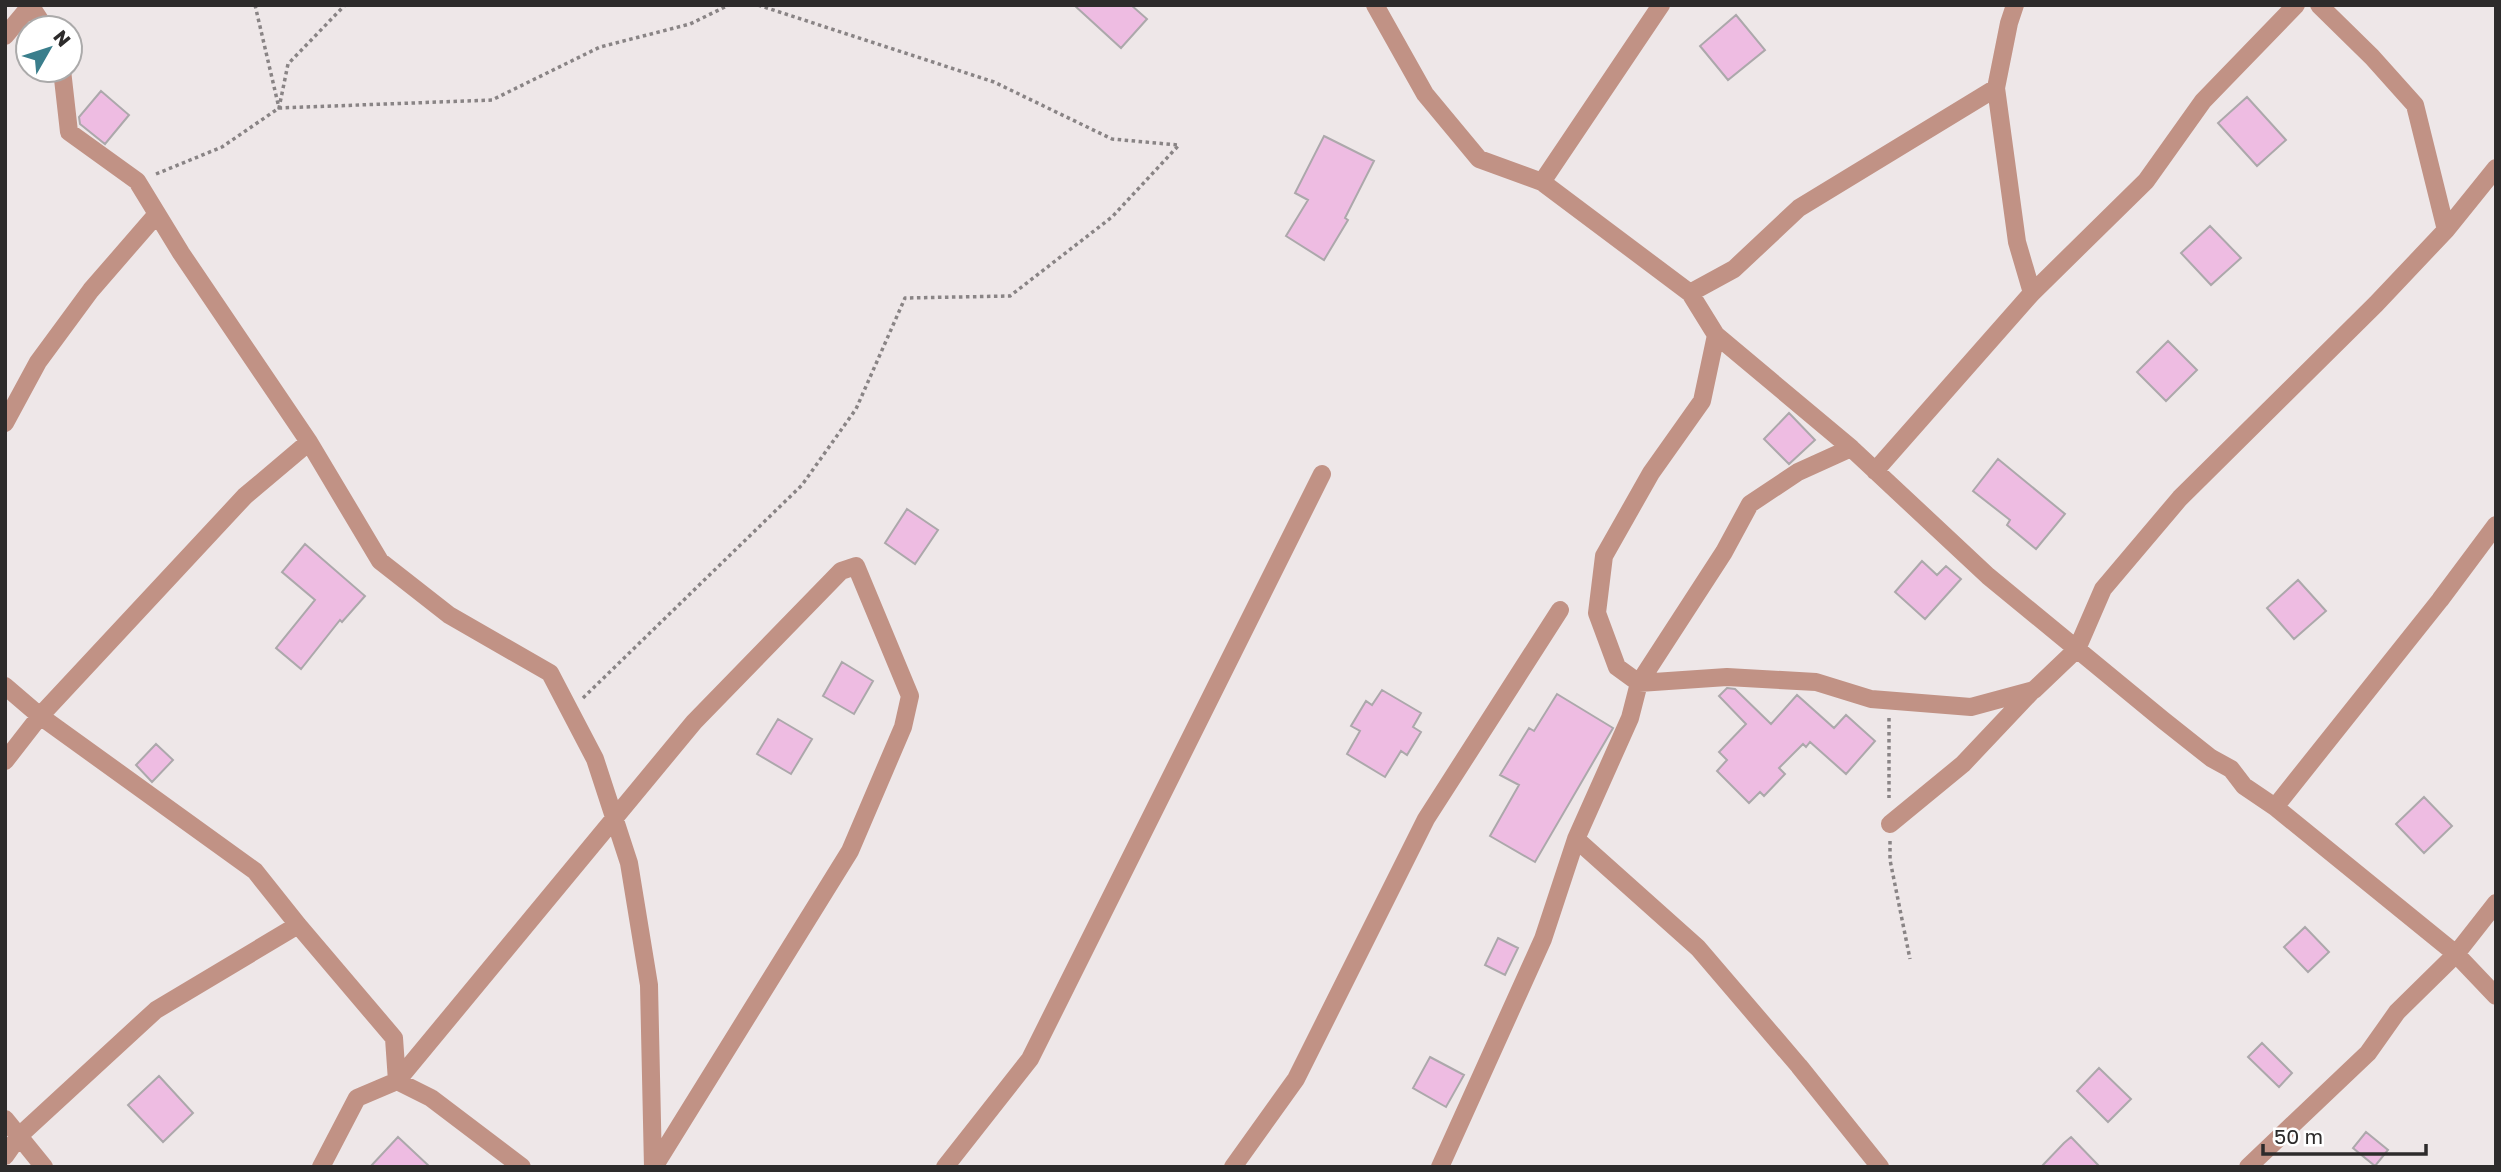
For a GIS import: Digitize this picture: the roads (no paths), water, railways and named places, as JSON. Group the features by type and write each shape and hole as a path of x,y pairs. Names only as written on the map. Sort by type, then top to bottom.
{"street":[{"path":"1375,5 1425,94 1479,159 1542,182 1690,293 1716,335 1851,449 1988,576 2211,758 2231,769 2244,786 2276,807 2456,954 2496,996"},
{"path":"1542,182 1661,5"},
{"path":"2015,5 1996,88 2017,242 2032,293"},
{"path":"1875,471 2032,293 2146,181 2203,101 2296,5"},
{"path":"2319,5 2354,38 2415,105 2445,230"},
{"path":"5,36 31,6"},
{"path":"64,84 69,132 138,181 181,253 310,442 380,561 449,615 550,673 595,759 629,863 649,985 654,1167"},
{"path":"1690,293 1734,270 1799,208 1996,88"},
{"path":"1890,824 1963,764 2077,649 2103,590 2180,498 2376,304 2445,230 2496,168"},
{"path":"5,423 38,362 91,290 158,214"},
{"path":"1716,335 1702,401 1651,473 1604,556 1597,614 1617,667 1639,683 1727,677 1816,682 1871,699 1971,707 2034,690"},
{"path":"5,761 40,716 245,496 310,442"},
{"path":"1440,1167 1543,939 1576,839 1630,718 1639,683 1724,552 1750,504 1798,472 1851,449"},
{"path":"945,1167 1030,1059 1322,474"},
{"path":"2276,807 2496,525"},
{"path":"321,1167 357,1098 397,1081 614,816 714,702 841,571 856,566 911,696 903,727 850,851 654,1167"},
{"path":"1233,1167 1296,1079 1426,819 1560,610"},
{"path":"5,686 40,716 255,871 394,1038 397,1081"},
{"path":"1576,839 1698,948 1799,1066 1880,1167"},
{"path":"2248,1167 2368,1053 2397,1013 2456,954 2496,903"},
{"path":"5,1156 19,1136 156,1010 298,925"},
{"path":"397,1081 431,1098 522,1167"},
{"path":"5,1119 44,1167"}]}
